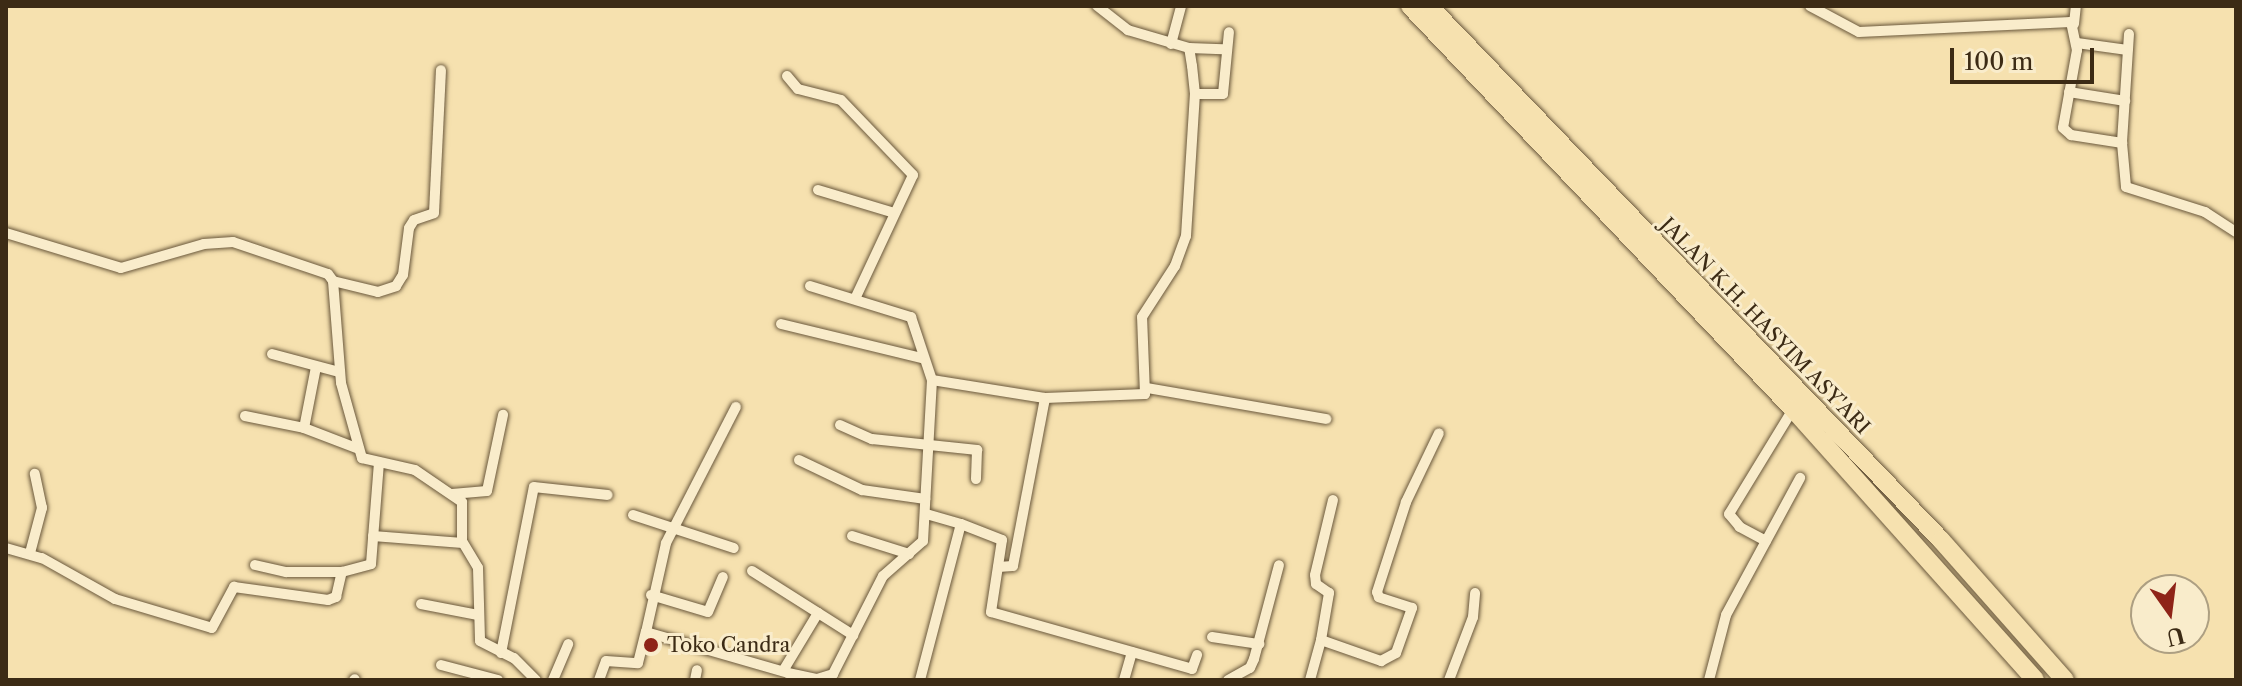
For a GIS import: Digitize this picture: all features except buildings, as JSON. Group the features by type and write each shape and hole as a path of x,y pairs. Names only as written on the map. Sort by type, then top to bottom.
{"highway":[{"name":"JALAN K.H. HASYIM ASY'ARI","path":"1410,6 1793,409 2035,680"},
{"name":"JALAN K.H. HASYIM ASY'ARI","path":"1429,6 1941,540 2065,680"}],"street":[{"path":"1097,6 1117,25 1171,44 1223,49"},
{"path":"1171,44 1181,6"},
{"path":"1810,6 1859,32 2074,24"},
{"path":"2076,6 2074,24 2077,43 2064,131 2122,143"},
{"path":"1195,94 1223,94 1223,49 1229,32"},
{"path":"2129,34 2122,143 2128,189 2189,206 2236,232"},
{"path":"2077,43 2128,50"},
{"path":"932,380 1045,398 1143,394 1147,388 1140,327 1183,247 1195,94 1189,48"},
{"path":"6,233 121,268 204,244 233,242 270,250 333,281 378,292 396,286 403,275 409,228 414,220 434,213 441,70"},
{"path":"787,76 798,89 836,97 911,170 911,187 894,213 855,299"},
{"path":"2069,92 2125,101"},
{"path":"818,190 894,213"},
{"path":"333,281 339,372 362,458 415,470 464,505 463,543 478,568 480,641 514,658 532,680"},
{"path":"646,632 783,671 830,676 883,576 922,544 932,380 922,358 911,317 810,286"},
{"path":"781,324 922,358"},
{"path":"272,354 339,372"},
{"path":"304,428 316,367"},
{"path":"1147,388 1326,419"},
{"path":"998,567 1013,566 1045,398"},
{"path":"599,680 606,661 638,663 651,595 675,526 736,407"},
{"path":"1766,541 1740,527 1729,514 1793,409"},
{"path":"452,494 487,491 503,415"},
{"path":"245,416 304,428 359,449"},
{"path":"840,425 872,439 979,450 976,479"},
{"path":"1321,640 1381,661 1396,653 1412,608 1379,597 1377,592 1406,502 1439,433"},
{"path":"799,460 862,490 925,499"},
{"path":"255,565 286,572 342,572 371,564 379,462"},
{"path":"30,553 42,508 35,474"},
{"path":"1709,680 1726,615 1800,478"},
{"path":"501,653 534,487 608,495"},
{"path":"1310,680 1329,593 1316,584 1315,575 1333,500"},
{"path":"925,514 1000,536 991,612 1193,669 1197,655"},
{"path":"633,515 675,526 734,548"},
{"path":"920,680 961,524"},
{"path":"373,536 463,543"},
{"path":"852,536 909,554"},
{"path":"6,548 30,553 115,599 209,628 218,624 234,587 328,600 336,597 342,572"},
{"path":"1228,680 1250,668 1279,565"},
{"path":"752,571 853,635"},
{"path":"651,595 708,612 723,577"},
{"path":"1449,680 1473,617 1475,593"},
{"path":"421,604 478,615"},
{"path":"783,671 818,613"},
{"path":"1212,637 1259,644"},
{"path":"553,680 568,644"},
{"path":"1124,680 1132,652"},
{"path":"441,665 498,680"}],"place":[{"name":"Toko Candra","path":"651,645"}]}
